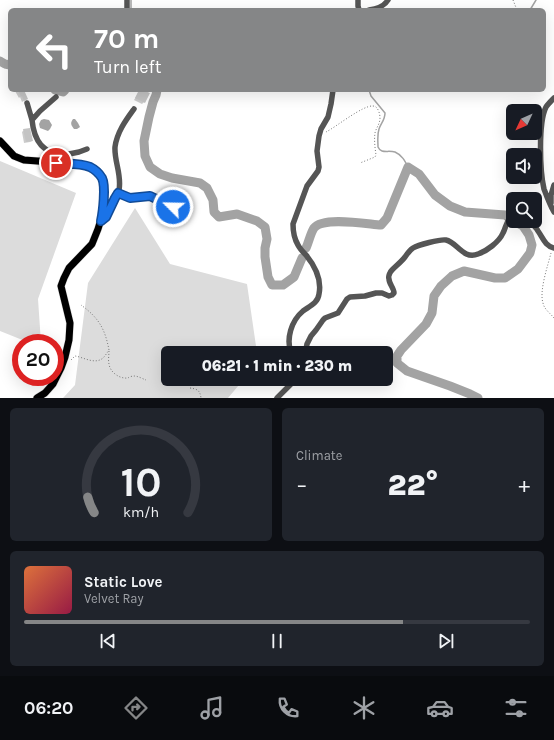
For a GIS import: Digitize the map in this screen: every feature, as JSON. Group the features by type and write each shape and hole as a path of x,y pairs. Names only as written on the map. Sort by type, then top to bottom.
{"main road":[{"path":"0,142 14,156 24,160 55,160 90,167 97,171 104,184 103,214 92,244 69,268 61,286 70,324 66,357 53,384 46,393 37,398"}],"street":[{"path":"380,8 386,4 388,0"},
{"path":"289,346 289,340 295,321 303,311 317,302 320,292 320,279 306,255 298,245 293,224 307,186 318,171 319,136 328,117 333,92"},
{"path":"32,120 56,97"},
{"path":"554,98 546,108 543,115 540,146 544,189 554,212"},
{"path":"27,103 33,130 37,139 55,160 87,149"},
{"path":"101,221 106,217 118,193 120,180 115,146 122,126 134,109"},
{"path":"551,206 551,195 554,185"},
{"path":"118,193 130,198 150,196 173,207"},
{"path":"307,346 311,336 323,320 338,313 346,299 376,293 382,293 389,296 392,295 394,290 388,278 391,272 413,248 445,240 449,241 471,256 477,255 501,237 506,227"},
{"path":"536,228 547,245 553,248"},
{"path":"277,398 288,386"}],"path":[{"path":"319,136 331,130 362,109 375,106 378,110 380,119 374,137 376,155 375,157 360,163"},
{"path":"553,248 542,293 542,302 554,318"},
{"path":"81,305 90,311 100,324 105,334 109,350 108,363 116,375 122,378 138,376 146,380"},
{"path":"70,360 75,356 91,361 97,361 102,359 109,350"},
{"path":"190,388 197,389 200,392 201,398"}],"shaded area":[{"path":"75,119 80,127 77,129 74,129 72,125 71,122"},
{"path":"41,120 49,120 52,125 48,131 40,128 39,124"},
{"path":"0,161 76,193 38,299 40,334 12,334 12,336 0,331"},
{"path":"135,208 170,264 247,284 256,346 161,346 161,386 238,386 228,398 63,398 75,385 88,283"}],"building":[{"path":"19,92 25,92 28,99 24,101 22,96 21,97"},
{"path":"138,92 150,93 145,103 135,98"},
{"path":"30,128 33,141 26,142 23,129"}],"waterway":[{"path":"131,0 131,8"},
{"path":"531,8 536,0"},
{"path":"0,61 8,65"},
{"path":"157,92 144,141 145,156 150,167 160,174 172,178 200,183 207,188 213,200 214,212 219,217 237,214 257,221 265,227 267,239 265,257 268,277 272,285 283,285 294,277 302,258"},
{"path":"370,92 371,96 385,113 378,131 379,149 397,153 403,158 408,167"},
{"path":"306,248 314,228 319,224 326,222 356,222 381,225 387,218 408,167 419,174 435,195 450,206 465,212 506,216"},
{"path":"478,398 450,386 407,371 397,363 397,356 426,324 432,313 434,296 441,286 452,276 464,271 495,278 505,278 518,269 530,253 532,245 529,235 524,228"}],"route":[{"path":"56,163 78,164 90,167 97,171 104,184 103,214 101,221 106,217 118,193 130,198 150,196 173,207"}]}
